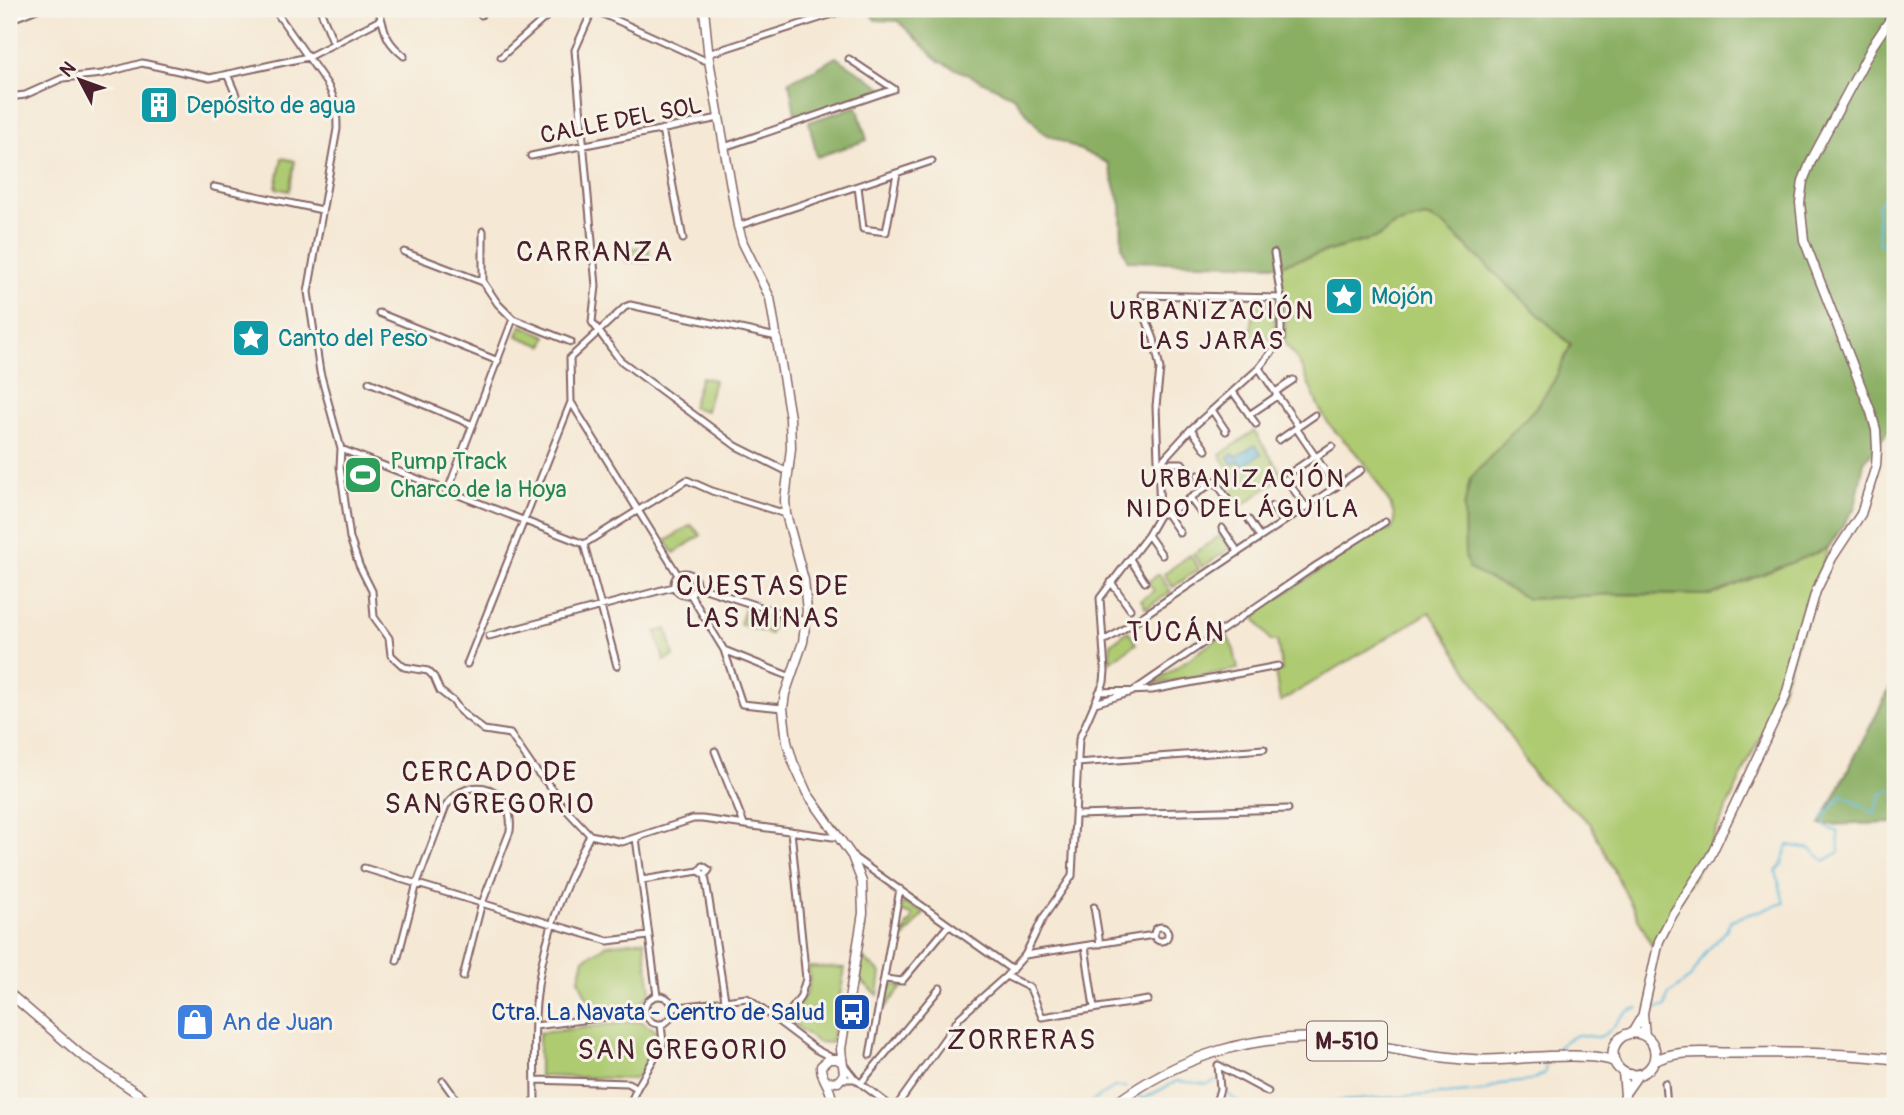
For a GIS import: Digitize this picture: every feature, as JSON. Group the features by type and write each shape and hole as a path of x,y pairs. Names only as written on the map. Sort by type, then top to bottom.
{"main road":[{"path":"704,9 709,57 738,226 743,243 770,298 790,418 791,448 786,514 804,580 807,622 800,655 783,708 787,742 799,779 852,856 861,877 863,913 841,1049 845,1071 839,1080 832,1104"},
{"path":"1895,12 1873,45 1812,159 1803,181 1800,203 1804,240 1871,412 1876,430 1876,466 1861,514 1832,558 1816,591 1785,698 1710,856 1672,914 1660,941 1643,1013 1632,1033 1645,1036 1654,1046 1680,1053 1782,1052 1895,1059"},
{"path":"9,993 80,1055 156,1106"},
{"path":"1643,1013 1645,1036"},
{"name":"M-510","path":"1595,1056 1614,1048 1618,1041 1632,1033"},
{"name":"M-510","path":"1113,1106 1152,1079 1179,1065 1226,1049 1286,1040 1335,1040 1479,1060 1595,1056 1615,1062"},
{"path":"1622,1106 1625,1095 1638,1075 1650,1068 1654,1061 1654,1046"},
{"path":"1614,1048 1615,1062 1623,1072 1625,1095"},
{"path":"832,1104 831,1089 821,1073 821,1066 841,1049"},
{"path":"1654,1061 1680,1053"},
{"path":"832,1058 843,1064"},
{"path":"1623,1072 1638,1075"},
{"path":"827,1081 839,1080"}],"street":[{"path":"9,20 35,9"},
{"path":"274,9 334,97 337,109 337,129 309,292 320,372 341,449 340,467 350,538 372,591 374,617 389,638 391,655 404,667 428,671 440,691 484,730 510,734 532,766 554,791 560,803 590,835 622,842 693,819 833,837 837,835"},
{"path":"320,9 334,44"},
{"path":"9,97 25,95 63,78 102,74 142,63 210,78 308,57 334,44 387,9"},
{"path":"501,57 555,9"},
{"path":"788,472 736,446 620,360 592,322 596,286 575,50 593,9 704,60 848,9"},
{"path":"379,14 390,44 404,56"},
{"path":"724,147 894,89 849,59"},
{"path":"226,74 236,95"},
{"name":"CALLE DEL SOL","path":"531,156 719,118"},
{"path":"662,129 683,239"},
{"path":"738,226 932,161"},
{"path":"858,186 863,229 886,232 897,173"},
{"path":"214,187 322,210"},
{"path":"483,231 483,282 498,304 513,319 571,342"},
{"path":"404,252 483,282"},
{"path":"1160,463 1191,429 1259,368 1280,340 1280,298 1274,253"},
{"path":"1141,295 1280,298"},
{"path":"467,664 571,402 570,358 625,307 636,305 777,337"},
{"path":"379,313 498,360"},
{"path":"448,490 513,319"},
{"path":"843,1064 855,1079 888,1104 898,1104 960,1017 1025,955 1043,918 1072,876 1079,739 1105,671 1100,598 1160,514 1156,406 1160,369 1154,339 1146,319"},
{"path":"1259,368 1336,486"},
{"path":"1249,415 1293,380"},
{"path":"369,382 473,425"},
{"path":"1233,392 1256,424"},
{"path":"571,402 678,575"},
{"path":"1212,410 1226,431"},
{"path":"565,416 579,414"},
{"path":"1279,440 1315,415"},
{"path":"1191,429 1206,450"},
{"path":"1306,507 1288,476 1332,446"},
{"path":"341,449 584,544"},
{"path":"1160,463 1182,463 1206,487"},
{"path":"1103,641 1361,470"},
{"path":"584,544 687,480 712,491 786,514"},
{"path":"1160,514 1167,514 1215,481 1227,498"},
{"path":"1190,498 1203,516"},
{"path":"1272,506 1283,522"},
{"path":"1167,514 1181,533"},
{"path":"1249,520 1260,537"},
{"path":"1099,692 1132,692 1306,572 1385,522"},
{"path":"1222,528 1238,552"},
{"path":"1148,534 1162,555"},
{"path":"584,544 617,666"},
{"path":"1130,559 1145,582"},
{"path":"689,574 695,579 696,586 690,594 682,596 673,587 678,575 689,574"},
{"path":"1111,582 1130,609"},
{"path":"696,586 807,622"},
{"path":"477,639 673,587"},
{"path":"690,594 724,650 742,704 783,708"},
{"path":"481,628 489,636"},
{"path":"724,650 791,677"},
{"path":"1095,703 1132,692 1278,666"},
{"path":"1077,764 1264,749"},
{"path":"715,751 744,824"},
{"path":"397,961 417,883 446,806 452,797 462,790 484,788 503,799 512,820 482,903 463,977"},
{"path":"1076,815 1288,809"},
{"path":"781,1023 800,998 806,979 790,831"},
{"path":"536,1106 535,1026 538,985 552,924 567,880 590,835"},
{"path":"636,838 657,996"},
{"path":"852,856 1012,970"},
{"path":"364,868 608,941 648,936"},
{"path":"861,877 868,870 874,871"},
{"path":"642,880 702,873 724,1000"},
{"path":"870,1055 900,889"},
{"path":"1094,907 1100,944"},
{"path":"884,979 902,981 948,926"},
{"path":"1025,955 1154,935"},
{"path":"1085,946 1094,1008"},
{"path":"1006,976 1030,988 1042,1017 1148,1000"},
{"path":"861,1083 940,988"},
{"path":"657,996 668,999 673,1008 670,1018 661,1024 650,1021 645,1012 648,1001 657,996"},
{"path":"673,1008 747,998 815,1049 832,1058"},
{"path":"535,1026 645,1012"},
{"path":"629,1106 663,1043 661,1024"},
{"path":"815,1049 820,1056 821,1066"},
{"path":"1215,1106 1220,1088 1218,1065 1268,1092"},
{"path":"839,1080 855,1079"},
{"path":"535,1080 613,1081 628,1083 637,1088"},
{"path":"443,1081 461,1106"},
{"path":"1665,1083 1667,1106"}],"green space":[{"path":"868,9 1895,9 1895,427 1893,425 1864,462 1855,507 1828,548 1711,595 1616,594 1528,599 1469,569 1465,556 1464,508 1470,479 1537,406 1554,381 1571,345 1444,225 1426,217 1394,225 1378,237 1279,265 1128,261 1122,247 1121,205 1108,163 1042,132 1013,96 939,61 898,21 875,20"},
{"path":"836,57 885,89 796,119 789,81"},
{"path":"857,106 867,140 817,157 809,122"},
{"path":"282,158 295,161 289,191 276,188"},
{"path":"1426,217 1444,225 1571,345 1554,381 1537,406 1470,479 1464,508 1465,556 1528,599 1615,594 1710,595 1828,548 1781,692 1703,859 1652,946 1590,823 1536,778 1430,612 1280,702 1275,672 1282,670 1277,641 1271,641 1253,615 1378,531 1390,531 1394,523 1392,510 1383,492 1359,457 1326,420 1298,361 1285,344 1284,299 1279,265 1378,237 1394,225"},
{"path":"624,248 649,248 649,262 626,262"},
{"path":"1256,301 1276,302 1275,339 1250,335"},
{"path":"521,325 547,336 543,346 517,336"},
{"path":"701,377 714,380 706,411 692,407"},
{"path":"1254,431 1283,476 1239,508 1225,487 1236,479 1220,455"},
{"path":"691,525 701,535 674,553 666,541"},
{"path":"1221,535 1230,549 1202,567 1193,554"},
{"path":"1190,555 1199,569 1173,587 1164,574"},
{"path":"1159,574 1171,592 1146,608 1141,600 1154,591 1148,582"},
{"path":"745,609 775,619 770,634 740,624"},
{"path":"667,629 674,656 664,661 656,632"},
{"path":"1128,631 1136,644 1109,662 1111,644"},
{"path":"1226,633 1234,650 1238,669 1151,685"},
{"path":"1895,678 1895,823 1820,825"},
{"path":"903,902 924,913 904,938 901,931 906,932 907,924 910,924 913,915 901,912"},
{"path":"644,940 651,992 638,1006 592,1011 579,979 584,959 607,945"},
{"path":"863,958 881,973 878,995 859,979"},
{"path":"808,967 845,968 831,1043 817,1042 790,1021 809,985"},
{"path":"887,985 903,986 881,1012"},
{"path":"640,1021 657,1031 657,1037 648,1065 633,1079 539,1076 539,1033"}],"water":[{"path":"1255,445 1261,454 1243,466 1239,461 1233,464 1228,457 1233,454 1236,457"}],"waterway":[{"path":"1895,183 1877,206 1879,244 1895,249"},
{"path":"1652,1008 1665,1007 1668,995 1691,977 1706,952 1726,931 1731,920 1784,903 1776,871 1782,864 1788,845 1811,849 1825,861 1839,852 1838,832 1826,827 1823,817 1842,795 1875,813 1881,794 1895,788"},
{"path":"1555,1050 1575,1036 1602,1036 1623,1015 1639,1008"},
{"path":"1294,1106 1484,1091 1500,1084 1529,1081 1544,1074 1546,1066"},
{"path":"1138,1096 1143,1099 1177,1081 1207,1084 1215,1081"},
{"path":"1085,1106 1114,1087 1126,1087"},
{"path":"1223,1089 1235,1100 1248,1106"}],"place":[{"name":"Depósito de agua","path":"159,105"},
{"name":"Mojón","path":"1344,296"},
{"name":"Canto del Peso","path":"251,338"},
{"name":"Pump Track Charco de la Hoya","path":"363,475"},
{"name":"Ctra. La Navata - Centro de Salud","path":"852,1012"},
{"name":"An de Juan","path":"195,1022"}],"district":[{"name":"CARRANZA","path":"595,251"},
{"name":"URBANIZACIÓN LAS JARAS","path":"1212,325"},
{"name":"URBANIZACIÓN NIDO DEL ÁGUILA","path":"1243,493"},
{"name":"CUESTAS DE LAS MINAS","path":"763,601"},
{"name":"TUCÁN","path":"1176,631"},
{"name":"CERCADO DE SAN GREGORIO","path":"490,787"},
{"name":"ZORRERAS","path":"1022,1039"},
{"name":"SAN GREGORIO","path":"683,1049"}]}
